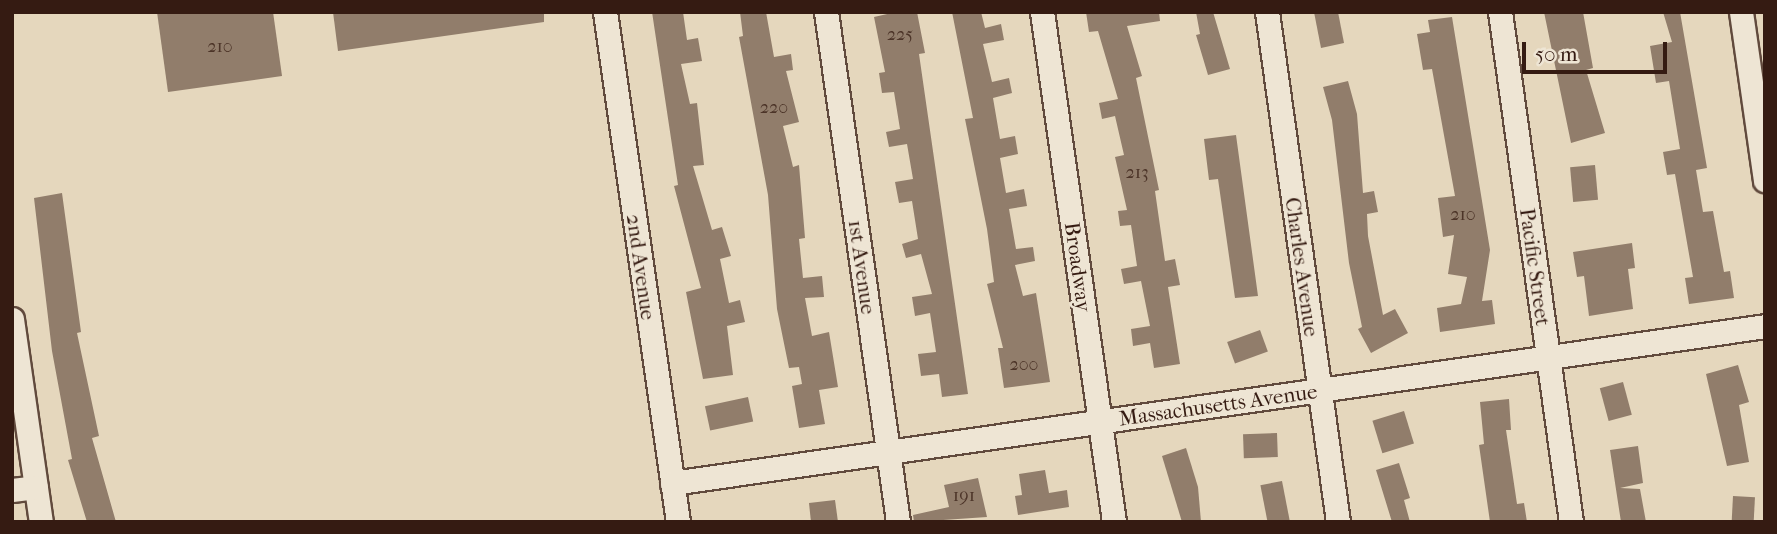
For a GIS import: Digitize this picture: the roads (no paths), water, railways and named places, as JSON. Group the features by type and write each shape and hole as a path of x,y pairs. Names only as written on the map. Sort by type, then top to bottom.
{"street":[{"name":"2nd Avenue","path":"605,12 677,522"},
{"name":"1st Avenue","path":"827,12 898,522"},
{"name":"Broadway","path":"1042,12 1114,522"},
{"name":"Charles Avenue","path":"1267,12 1338,522"},
{"name":"Pacific Street","path":"1500,12 1571,522"},
{"path":"1741,12 1765,180"},
{"path":"12,319 41,522"},
{"name":"Massachusetts Avenue","path":"672,482 1765,326"},
{"path":"12,490 36,487"}]}
